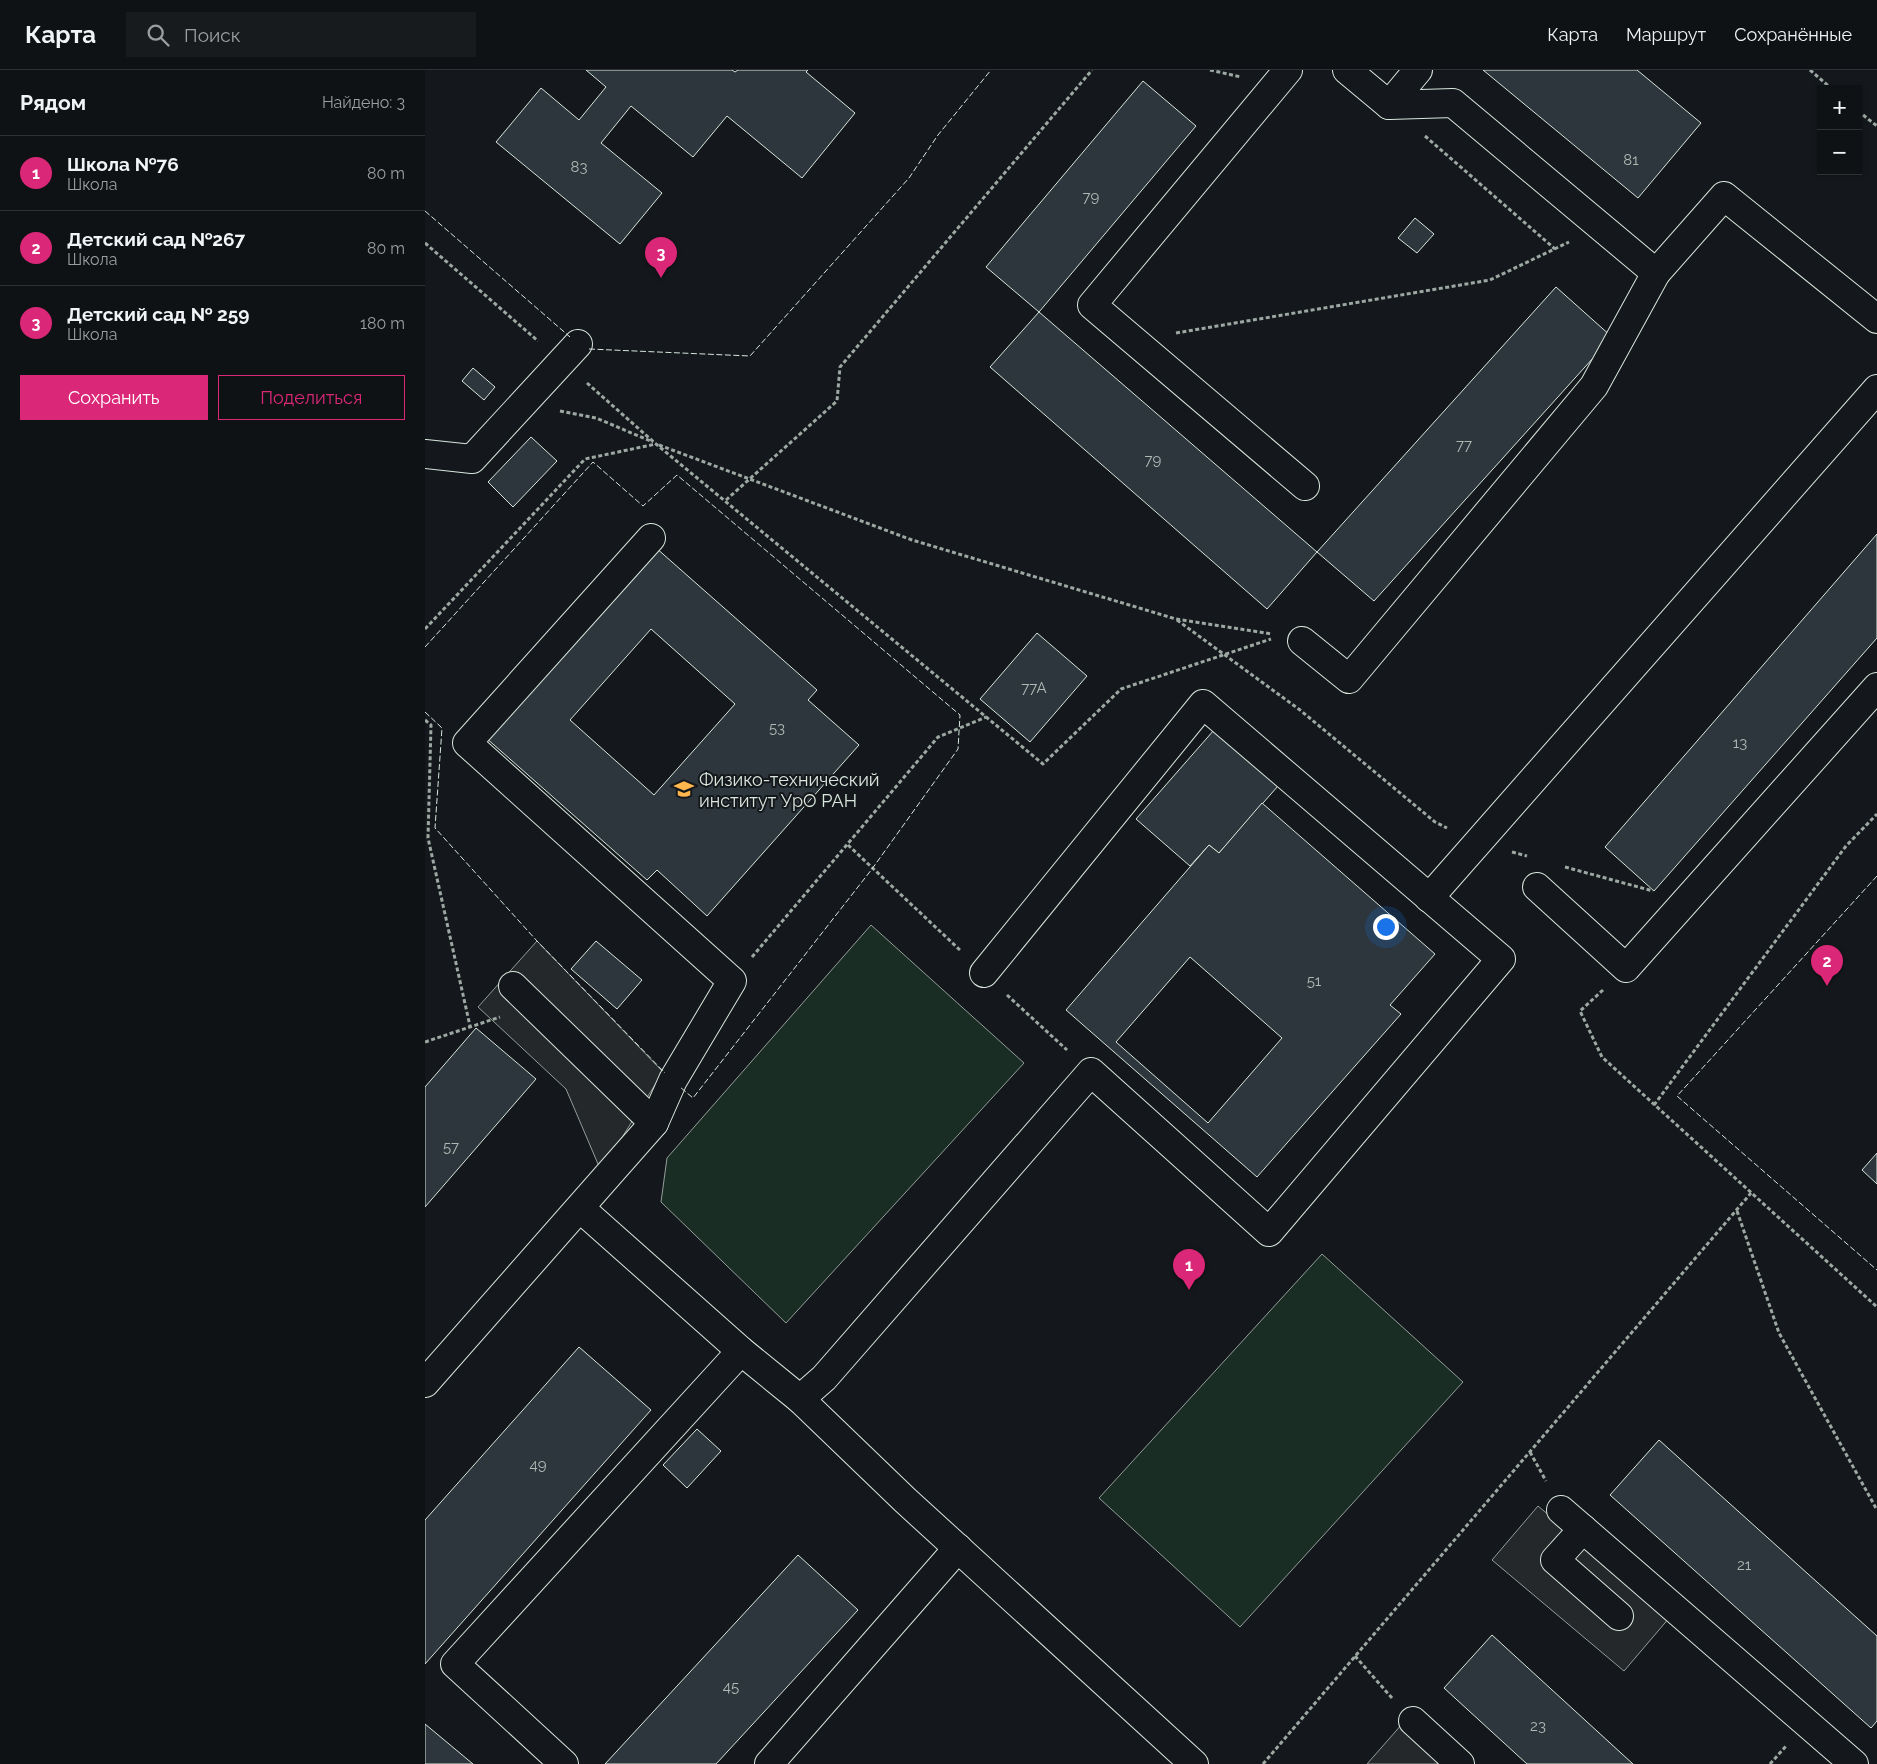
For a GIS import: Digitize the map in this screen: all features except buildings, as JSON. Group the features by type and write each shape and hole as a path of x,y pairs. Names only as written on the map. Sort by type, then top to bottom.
{"lane":[{"path":"1288,70 1091,305 1305,486"},
{"path":"1347,70 1389,105 1453,103 1656,273"},
{"path":"1389,105 1418,70"},
{"path":"1292,638 1349,680 1594,386 1656,273 1724,196 1877,318"},
{"path":"425,454 472,459 570,353"},
{"path":"1429,898 1877,389"},
{"path":"425,1383 653,1123 673,1080 732,981 467,744 651,538"},
{"path":"1537,887 1626,968 1877,687"},
{"path":"800,1399 824,1378 1091,1072 1269,1232 1501,959 1203,704 983,972"},
{"path":"513,986 653,1123"},
{"path":"580,1208 741,1351 800,1399 1190,1763"},
{"path":"564,1764 455,1664 741,1351"},
{"path":"1561,1510 1854,1764"},
{"path":"1583,1529 1555,1560 1619,1616"},
{"path":"769,1764 958,1548"},
{"path":"1413,1721 1460,1764"}],"path":[{"path":"726,500 837,401 839,367 1092,70"},
{"path":"1810,70 1827,85"},
{"path":"1389,105 1555,249"},
{"path":"1862,113 1877,126"},
{"path":"1133,340 1490,280 1600,227"},
{"path":"425,243 570,353 656,444 1043,764 1121,689 1226,654 1292,638"},
{"path":"521,404 597,418 656,444 912,540 1176,619 1292,638"},
{"path":"425,628 585,458 656,444"},
{"path":"1176,619 1300,710 1435,822 1479,843 1536,859"},
{"path":"732,981 938,737 986,717"},
{"path":"425,720 431,725 427,840 470,1026"},
{"path":"1654,1105 1846,846 1877,814"},
{"path":"425,845 427,840"},
{"path":"1564,866 1687,900"},
{"path":"1626,968 1580,1012 1602,1057 1877,1307"},
{"path":"425,1042 533,1006"},
{"path":"1263,1764 1751,1193"},
{"path":"1737,1210 1779,1333 1877,1510"},
{"path":"1355,1656 1413,1721"}],"green space":[{"path":"871,925 1024,1063 786,1323 661,1202 667,1158"},
{"path":"1322,1254 1463,1382 1240,1627 1099,1498"}],"shaded area":[{"path":"537,941 663,1072 601,1171 566,1089 478,1007"},
{"path":"1538,1506 1670,1617 1624,1671 1492,1560"},
{"path":"1403,1723 1450,1764 1367,1764"}],"fence":[{"path":"589,349 750,356 909,178 938,135 991,70"},
{"path":"425,211 570,337"},
{"path":"425,647 593,462 643,506 677,475 960,715 958,749 872,869 693,1098 680,1087"},
{"path":"425,712 442,728 435,828 537,941 665,1073"},
{"path":"1877,876 1677,1096 1877,1270"}],"place":[{"name":"Детский сад № 259","path":"661,278"},
{"name":"Физико-технический институт УрО РАН","path":"684,789"},
{"name":"Детский сад №267","path":"1827,986"},
{"name":"Школа №76","path":"1189,1290"}]}
